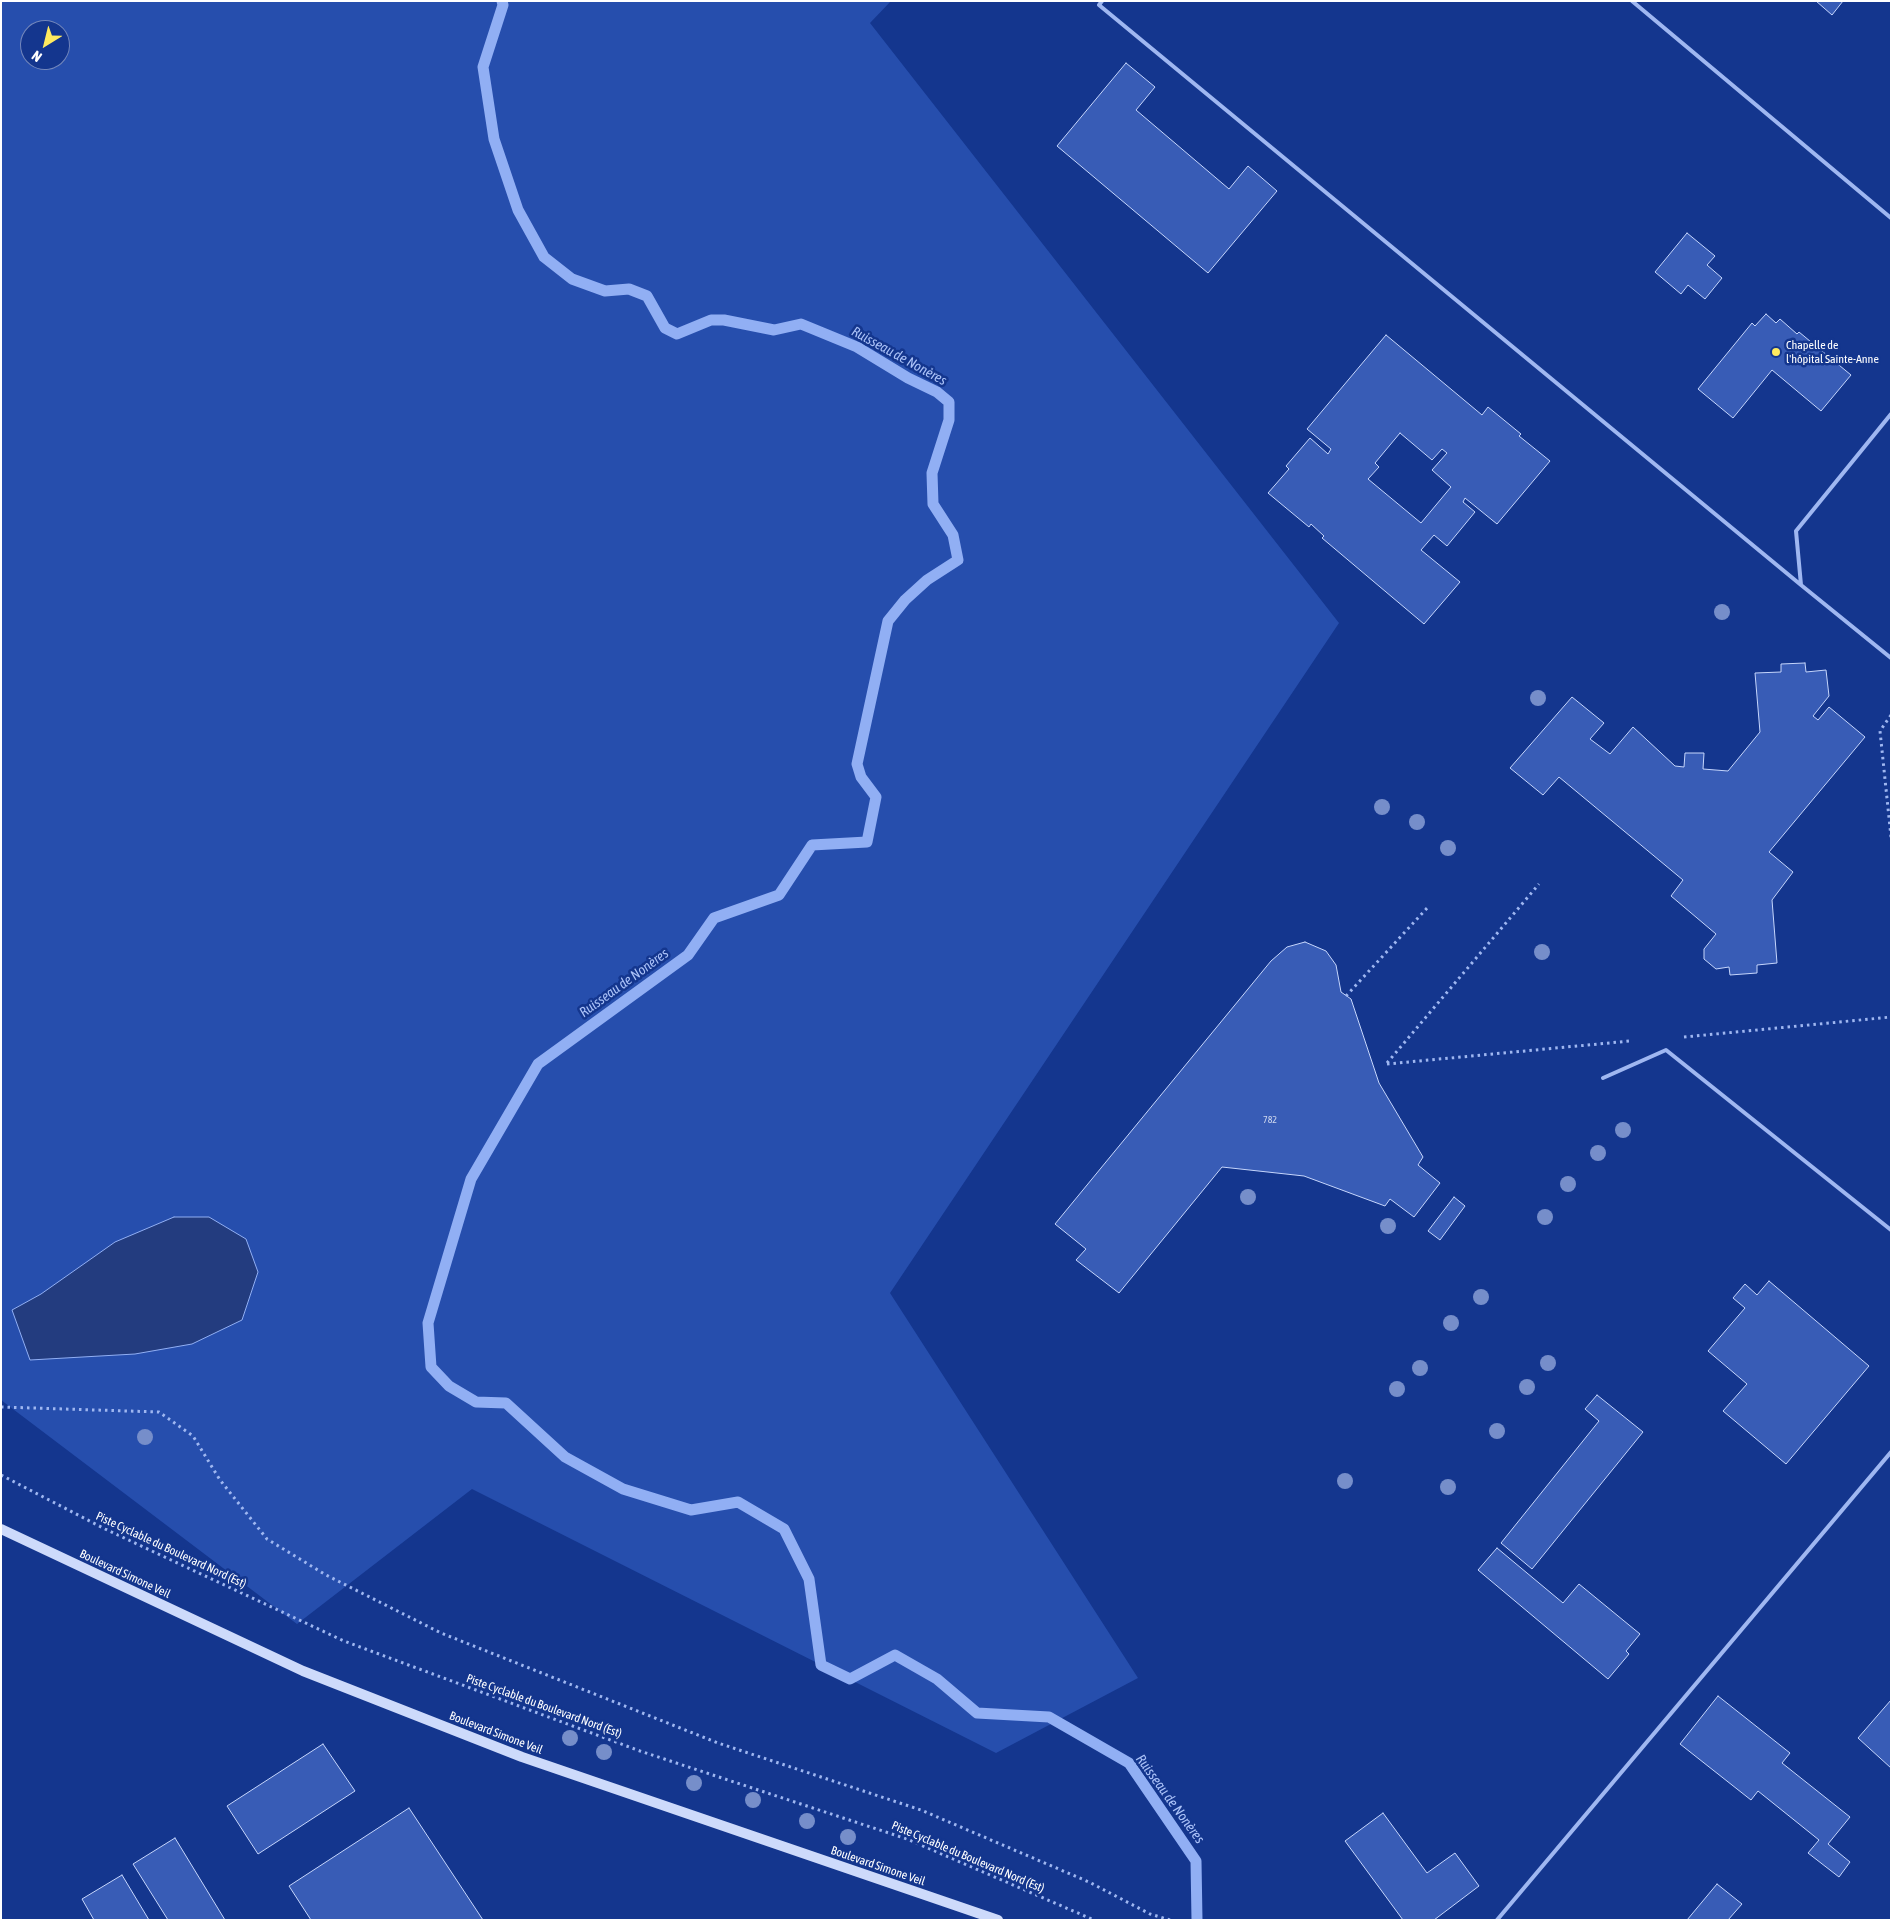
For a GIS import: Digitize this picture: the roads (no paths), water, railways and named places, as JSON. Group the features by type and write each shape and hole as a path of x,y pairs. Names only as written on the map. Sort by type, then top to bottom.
{"main road":[{"name":"Boulevard Simone Veil","path":"1,1529 303,1671 522,1758 998,1920"}],"lane":[{"path":"1102,1 1099,5 1891,658"},
{"path":"1632,1 1891,218"},
{"path":"1801,585 1796,531 1891,414"},
{"path":"1603,1078 1666,1050 1891,1230"},
{"path":"1497,1920 1891,1452"}],"waterway":[{"name":"Ruisseau de Nonères","path":"502,1 503,5 483,67 494,139 518,210 544,257 572,279 605,291 629,289 647,296 665,328 677,334 711,320 724,320 774,330 801,324 857,347 908,378 937,392 949,402 949,420 932,473 933,504 953,535 958,560 927,580 905,600 888,621 857,764 861,777 876,797 867,842 812,845 779,895 714,918 688,955 538,1064 471,1179 428,1323 431,1367 449,1386 476,1402 506,1403 565,1457 623,1489 691,1510 738,1502 784,1529 809,1579 821,1665 850,1679 895,1655 937,1679 977,1713 1049,1717 1129,1763 1196,1861 1197,1920"}],"place":[{"name":"Chapelle de l'hôpital Sainte-Anne","path":"1776,352"}]}
